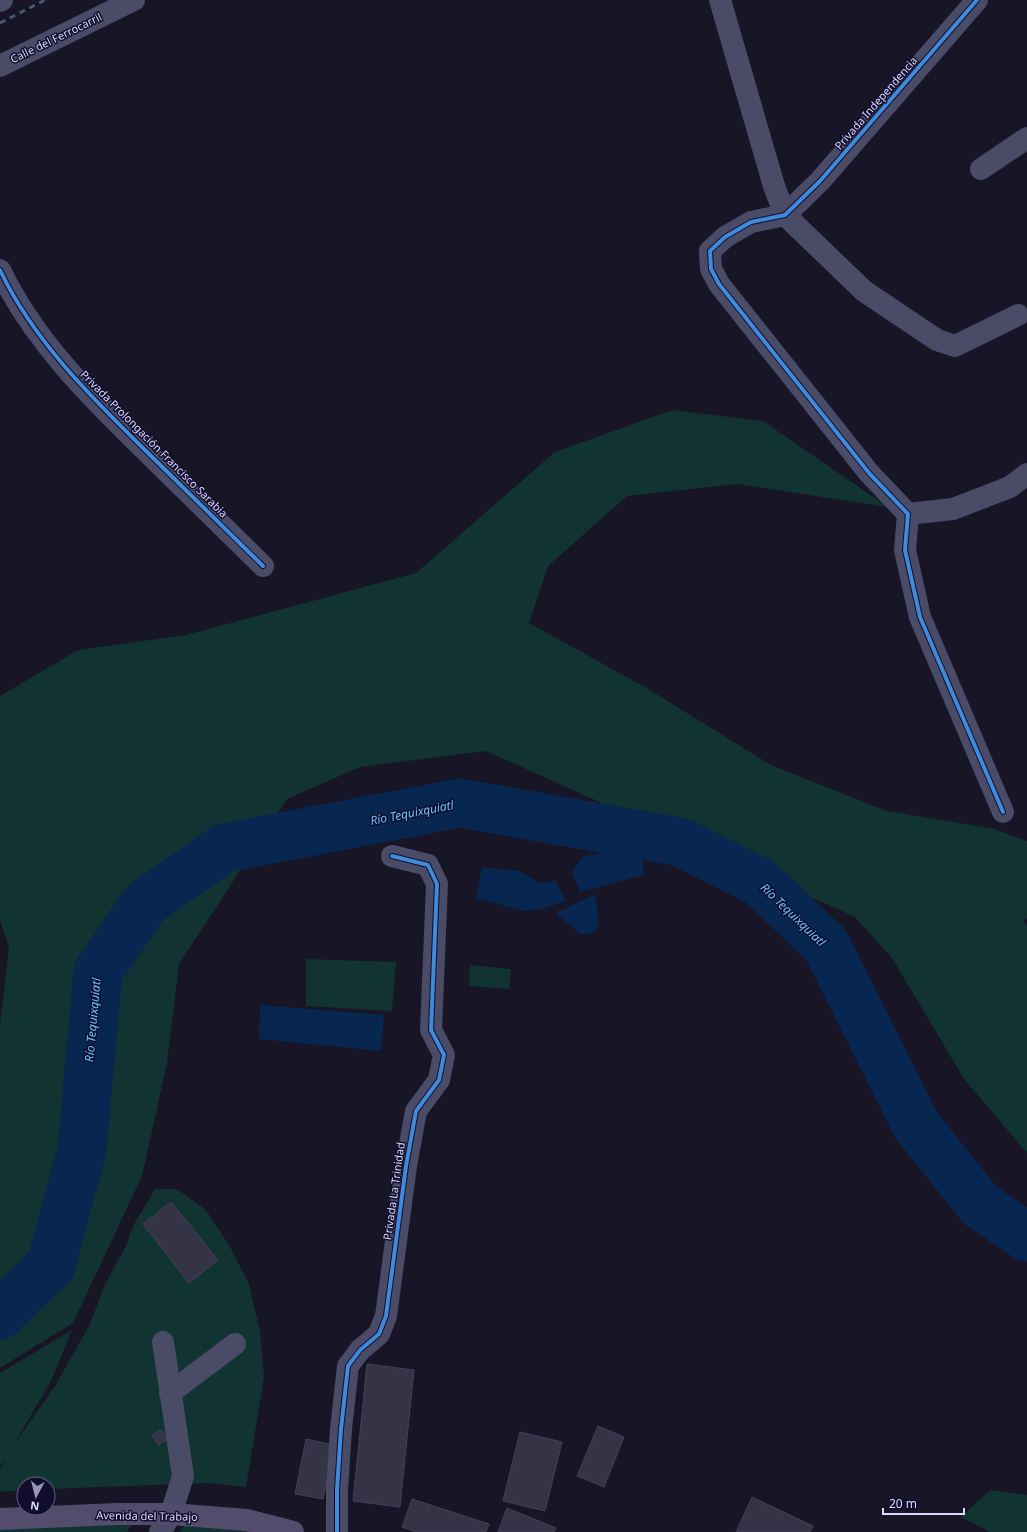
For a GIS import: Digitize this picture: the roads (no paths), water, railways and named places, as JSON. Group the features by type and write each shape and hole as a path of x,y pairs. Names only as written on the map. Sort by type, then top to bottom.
{"main road":[{"name":"Avenida del Trabajo","path":"0,1519 117,1514 165,1523 247,1520 293,1532"}],"street":[{"name":"Calle del Ferrocarril","path":"0,66 134,0"},
{"path":"720,0 774,186 786,215 864,291 937,340 955,346 1018,315"},
{"name":"Privada Independencia","path":"786,215 820,181 978,0"},
{"path":"981,169 1027,138"},
{"path":"786,215 751,222 725,237 710,251 711,269 719,284 869,473 908,514 905,550 920,617 1003,812"},
{"name":"Privada Prolongación Francisco Sarabia","path":"0,270 8,286 47,345 96,402 263,566"},
{"path":"908,514 953,509 1010,487 1027,474"},
{"name":"Privada La Trinidad","path":"337,1532 337,1490 341,1429 348,1366 360,1350 379,1334 386,1316 406,1166 416,1111 439,1080 444,1055 431,1030 437,884 428,865 392,856"},
{"path":"162,1342 182,1476 165,1523"},
{"path":"170,1393 235,1344"}],"water":[{"path":"619,850 643,860 644,875 580,892 571,872 584,856"},
{"path":"482,867 520,871 540,883 556,881 565,901 543,909 524,911 476,898"},
{"path":"595,894 599,927 591,934 580,934 556,913"},
{"path":"260,1005 384,1015 381,1051 259,1039"}],"waterway":[{"name":"Río Tequixquiatl","path":"0,1315 51,1265 82,1150 98,972 145,903 224,848 460,803 680,842 760,882 826,945 916,1125 980,1205 1027,1237"}],"railway":[{"path":"0,23 45,0"}]}
